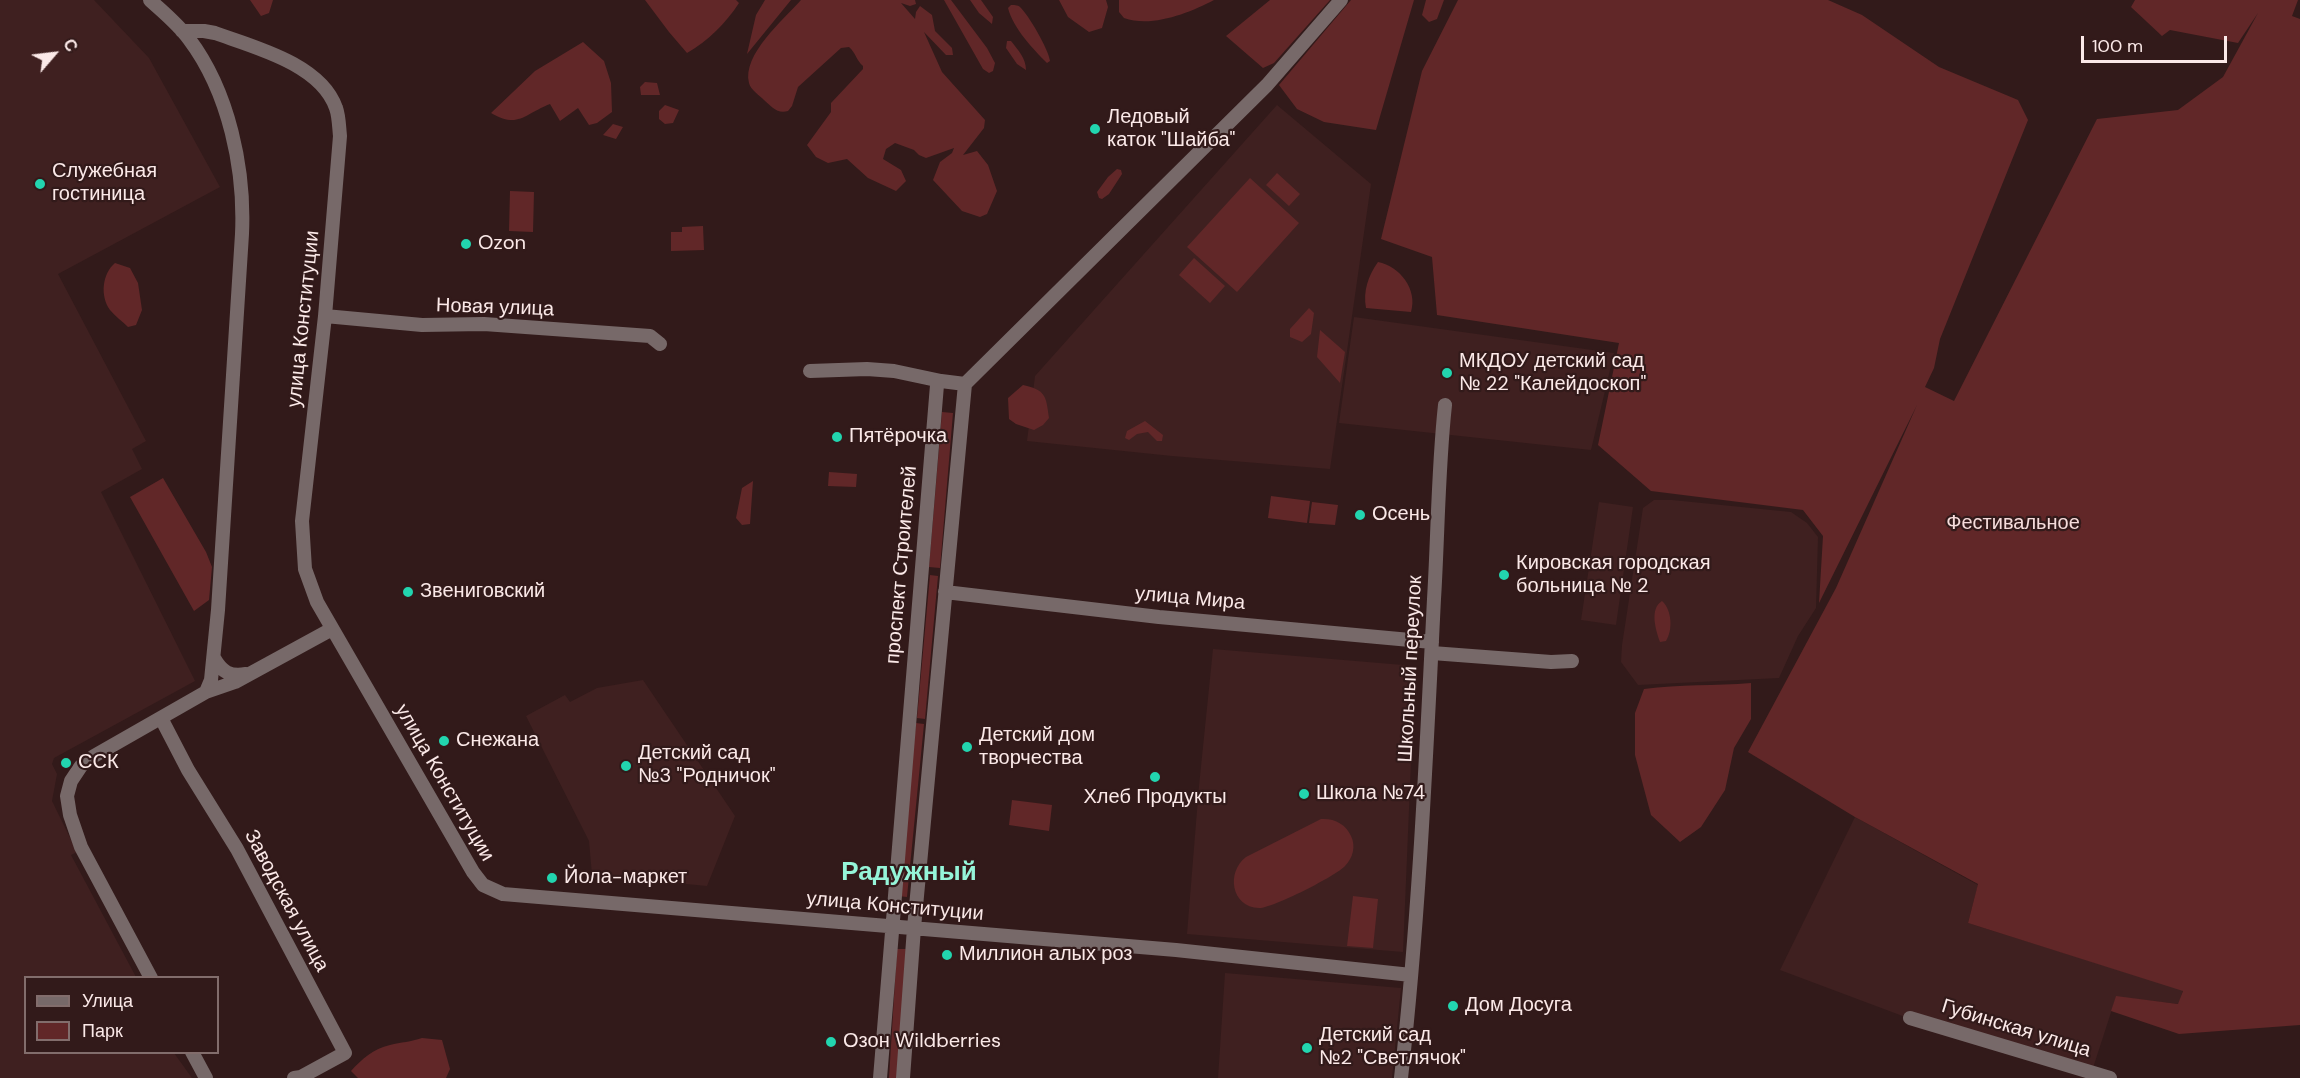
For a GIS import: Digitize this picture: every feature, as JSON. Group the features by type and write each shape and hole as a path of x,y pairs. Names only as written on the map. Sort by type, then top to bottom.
{"street":[{"path":"150,0 182,31 203,61 221,102 234,141 242,185 241,257 214,657 211,681 206,692"},
{"path":"903,1078 914,928 965,384 1267,85 1341,0"},
{"name":"улица Конституции","path":"182,31 204,30 215,33 291,63 304,70 324,88 336,107 340,136 325,316 302,521 305,569 310,585 332,629 464,858 479,880 489,889 503,894 615,905 1176,950 1411,975"},
{"name":"Новая улица","path":"325,316 422,325 484,324 650,336 660,344"},
{"path":"810,372 867,369 894,371 965,384"},
{"name":"проспект Строителей","path":"880,1078 937,385 941,381"},
{"name":"Школьный переулок","path":"1401,1078 1411,975 1432,647 1438,488 1445,405"},
{"name":"улица Мира","path":"945,592 1432,647 1551,663 1572,661"},
{"path":"150,976 81,847 73,826 67,796 74,776 87,761 206,692 235,682 332,629"},
{"path":"214,657 225,672 233,675 254,672"},
{"name":"Заводская улица","path":"161,718 188,770 237,849 345,1053 301,1077 294,1078"},
{"name":"Губинская улица","path":"1910,1018 2110,1078"},
{"path":"193,1054 206,1078"}],"shaded area":[{"path":"0,0 94,0 149,58 220,187 58,274 146,441 132,449 142,469 101,492 195,681 54,758 52,764 57,774 52,801 77,852 71,855 135,976 24,976 24,1054 175,1054 192,1078 0,1078"},
{"path":"1277,105 1371,184 1330,469 1027,441 1035,376"},
{"path":"1354,317 1614,353 1591,450 1339,423"},
{"path":"1654,500 1791,512 1807,523 1818,537 1816,608 1798,636 1779,678 1638,685 1621,662 1643,508"},
{"path":"1599,502 1633,507 1616,625 1581,620"},
{"name":"Школа №74","path":"1213,649 1415,666 1403,952 1187,934"},
{"name":"Детский сад №3 \"Родничок\"","path":"643,680 735,816 707,886 592,875 589,841 526,716 565,695 570,702 597,688"},
{"path":"1855,817 1978,885 1968,923 2183,990 2179,1004 2116,997 2092,1071 1956,1036 1780,970"},
{"name":"Детский сад №2 \"Светлячок\"","path":"1225,973 1401,988 1392,1078 1218,1078"}],"green space":[{"path":"250,0 273,0 269,13 261,16"},
{"path":"645,0 736,0 739,3 716,31 687,53"},
{"path":"765,0 791,0 747,54 756,15"},
{"path":"801,0 915,0 916,4 910,6 901,3 915,19 920,6 932,15 935,31 952,48 953,55 946,55 924,32 942,72 985,120 984,128 963,155 977,151 988,165 997,191 987,214 980,217 962,211 933,180 940,162 952,153 954,148 926,158 914,150 895,143 886,149 883,159 901,170 906,181 896,191 868,178 847,159 828,163 816,157 807,145 831,112 831,103 863,69 849,47 841,48 798,87 788,111 781,112 775,109 753,90 749,83 748,72 752,61 766,38"},
{"path":"944,0 951,0 987,48 995,63 993,71 989,73 983,69"},
{"path":"970,0 981,0 993,17 992,24 979,13"},
{"path":"1059,0 1106,0 1108,7 1102,28 1089,32 1068,17"},
{"path":"1119,0 1214,0 1170,18 1135,21 1124,18 1119,12"},
{"path":"1270,0 1330,0 1274,63 1263,68 1226,36"},
{"path":"1351,0 1414,0 1376,130 1324,122 1297,109 1279,85"},
{"path":"1426,0 1444,0 1437,19 1429,22 1422,15"},
{"name":"Фестивальное","path":"1458,0 1828,0 1862,15 1939,67 2018,100 2028,120 1940,339 1934,368 1925,387 1954,401 2097,119 2178,110 2223,77 2258,13 2238,43 2170,30 2162,36 2131,7 2135,0 2298,0 2292,16 2300,19 2300,1025 2179,1034 2111,1011 2116,996 2178,1004 2183,991 1968,923 1978,884 1855,817 1748,752 1836,588 1917,405 1819,603 1823,536 1803,510 1651,491 1598,445 1619,343 1437,315 1432,257 1381,239 1422,71"},
{"path":"1011,5 1020,7 1033,24 1049,56 1050,61 1047,63 1019,30 1008,8"},
{"path":"1007,41 1011,41 1021,54 1026,70 1017,64 1006,48"},
{"path":"583,42 604,61 611,83 612,112 597,123 589,125 578,108 560,121 550,104 515,120 501,118 491,113 535,71"},
{"path":"645,82 657,83 660,95 641,95 640,87"},
{"path":"665,105 679,110 673,123 665,124 659,119 659,111"},
{"path":"613,124 623,127 616,139 603,135"},
{"path":"1117,169 1121,170 1122,174 1109,194 1102,199 1099,198 1097,192"},
{"path":"1277,173 1300,194 1289,206 1266,185"},
{"path":"1250,178 1299,223 1237,292 1187,247"},
{"path":"510,191 534,192 533,232 509,231"},
{"path":"703,226 704,250 671,251 671,232 682,232 682,227"},
{"path":"1194,258 1225,286 1210,303 1179,275"},
{"path":"1378,262 1393,268 1405,280 1412,295 1411,312 1366,308 1367,284"},
{"path":"115,263 130,268 138,283 142,310 136,325 128,327 110,310 107,304 104,292 105,279"},
{"path":"1309,308 1314,313 1311,334 1302,342 1290,337 1290,329"},
{"path":"1320,330 1345,352 1340,383 1317,357"},
{"path":"1023,385 1041,392 1046,399 1049,418 1034,430 1009,419 1008,398"},
{"path":"942,412 953,413 940,568 929,567"},
{"path":"1145,421 1163,435 1162,441 1157,441 1148,432 1137,434 1129,440 1125,438 1127,431"},
{"path":"829,472 857,474 856,487 828,486"},
{"path":"163,478 206,552 212,567 209,600 194,611 130,497"},
{"path":"753,481 750,524 742,525 736,518 742,488"},
{"path":"1271,496 1310,501 1307,523 1268,518"},
{"path":"1312,502 1338,505 1335,525 1309,523"},
{"path":"930,575 938,576 925,719 917,718"},
{"path":"1662,601 1670,615 1670,626 1666,641 1660,642 1655,626 1655,615"},
{"path":"1751,683 1751,719 1734,748 1725,790 1701,827 1680,842 1651,815 1635,755 1635,713 1644,689"},
{"path":"916,723 924,724 907,897 898,896"},
{"path":"1012,800 1052,805 1049,831 1009,825"},
{"path":"1321,819 1339,823 1351,836 1353,852 1345,866 1317,884 1266,907 1259,908 1242,902 1237,895 1234,879 1240,863 1246,857"},
{"path":"1353,896 1378,899 1373,948 1347,946"},
{"path":"897,949 906,949 898,1078 889,1078"},
{"path":"422,1038 442,1040 450,1069 446,1078 358,1078 351,1071 378,1049"}],"place":[{"name":"Ледовый каток \"Шайба\"","path":"1095,129"},
{"name":"Служебная гостиница","path":"40,184"},
{"name":"Ozon","path":"466,244"},
{"name":"МКДОУ детский сад № 22 \"Калейдоскоп\"","path":"1447,373"},
{"name":"Пятёрочка","path":"837,437"},
{"name":"Осень","path":"1360,515"},
{"name":"Кировская городская больница № 2","path":"1504,575"},
{"name":"Звениговский","path":"408,592"},
{"name":"Снежана","path":"444,741"},
{"name":"Детский дом творчества","path":"967,747"},
{"name":"ССК","path":"66,763"},
{"name":"Детский сад №3 \"Родничок\"","path":"626,766"},
{"name":"Хлеб Продукты","path":"1155,777"},
{"name":"Школа №74","path":"1304,794"},
{"name":"Йола-маркет","path":"552,878"},
{"name":"Миллион алых роз","path":"947,955"},
{"name":"Дом Досуга","path":"1453,1006"},
{"name":"Озон Wildberries","path":"831,1042"},
{"name":"Детский сад №2 \"Светлячок\"","path":"1307,1048"}],"district":[{"name":"Радужный","path":"909,873"}]}
